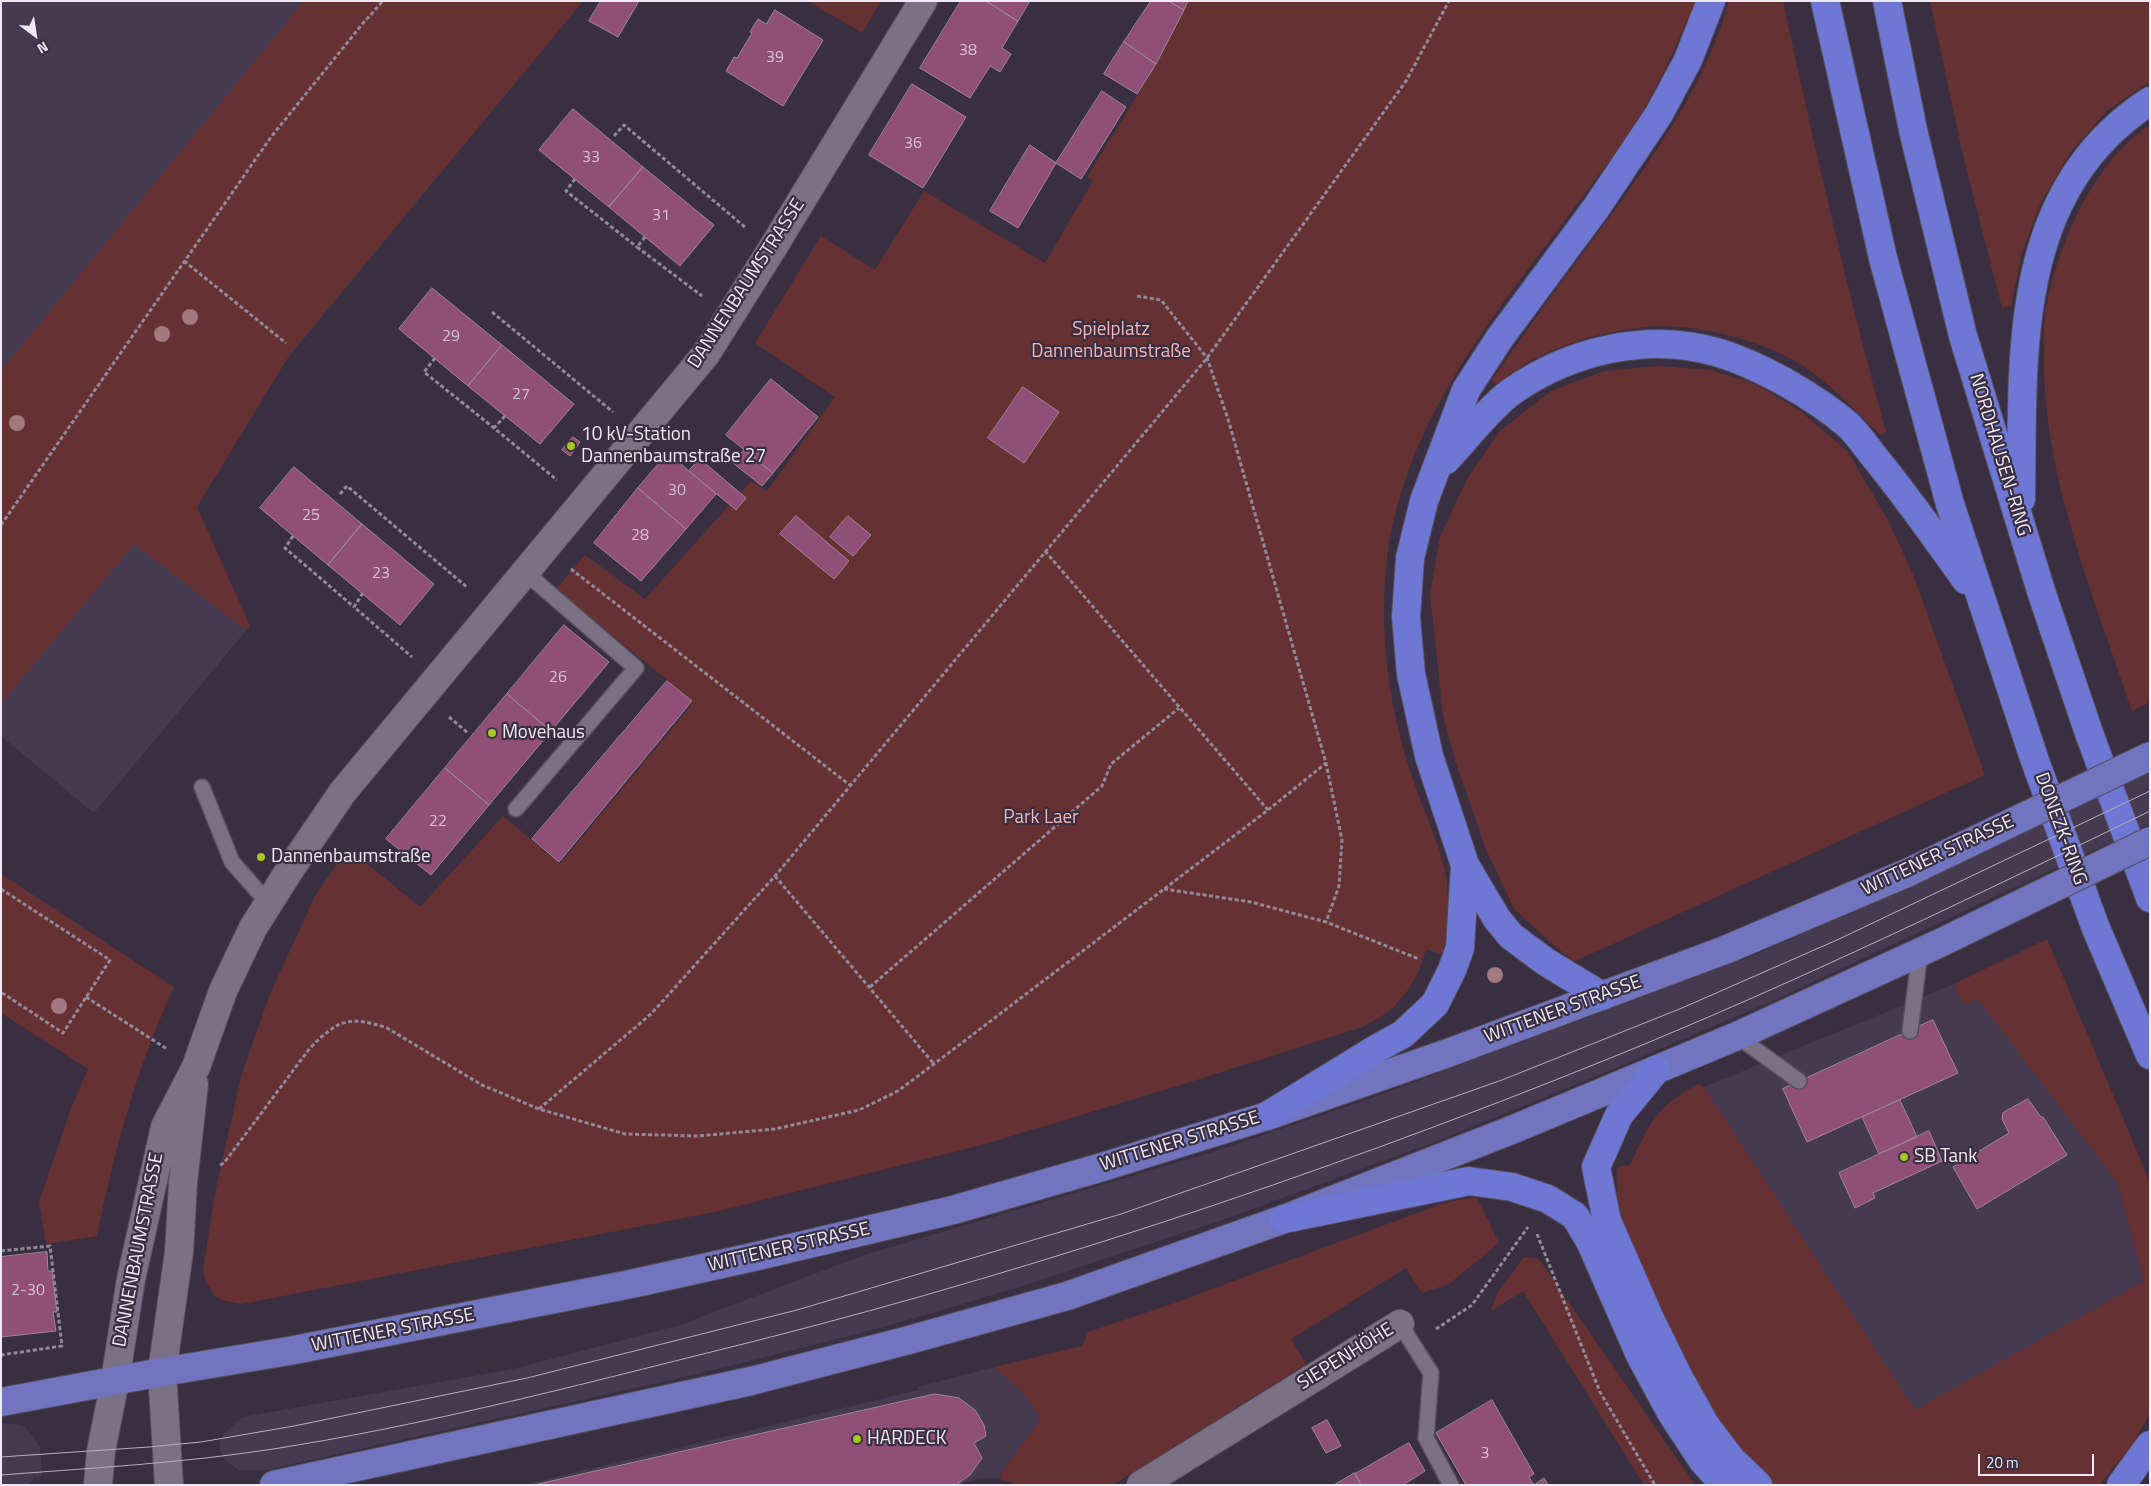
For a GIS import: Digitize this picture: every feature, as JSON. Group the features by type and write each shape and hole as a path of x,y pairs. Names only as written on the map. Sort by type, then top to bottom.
{"highway":[{"path":"1602,996 1540,958 1511,936 1497,918 1466,866 1436,781 1418,716 1411,674 1406,596 1414,542 1424,501 1437,471 1466,390 1499,339 1596,208 1659,114 1688,60 1711,1"},
{"path":"1825,1 1882,258 1927,426 1980,600"},
{"name":"NORDHAUSEN-RING","path":"1887,1 1913,130 1963,336 2021,526 2089,733 2150,898"},
{"path":"2021,526 2023,348 2029,302 2038,260 2059,201 2094,148 2129,114 2150,101"},
{"path":"1437,471 1490,412 1510,393 1556,366 1606,349 1632,344 1668,344 1715,352 1761,369 1799,390 1848,425 1893,480 1980,600"},
{"name":"DONEZK-RING","path":"1980,600 2034,758 2092,917 2150,1055"},
{"path":"1267,1116 1403,1034 1435,1004 1452,970 1460,948 1466,866"},
{"path":"1656,1070 1619,1115 1596,1167 1606,1220 1678,1376 1706,1426 1731,1459 1758,1485"},
{"path":"1284,1219 1469,1181 1512,1187 1548,1199 1575,1216 1590,1241 1640,1355 1672,1414 1703,1461 1725,1485"},
{"path":"2121,1485 2150,1445"}],"main road":[{"name":"WITTENER STRASSE","path":"1,1402 162,1372 289,1352 753,1258 952,1210 1099,1168 1267,1116 1448,1053 1725,950 1909,872 2150,756"},
{"path":"274,1485 323,1479 751,1381 1067,1296 1284,1219 1514,1129 1737,1036 1929,948 2150,841"}],"street":[{"name":"DANNENBAUMSTRASSE","path":"114,1381 131,1279 165,1127 196,1067 223,991 253,928 342,793 706,354 922,1"},
{"name":"DANNENBAUMSTRASSE","path":"162,1372 178,1252 183,1183 196,1067"},
{"name":"SIEPENHÖHE","path":"1141,1485 1406,1334"},
{"path":"162,1372 169,1485"},
{"path":"98,1485 101,1450 114,1381"}],"lane":[{"path":"516,809 636,668 526,573"},
{"path":"202,787 232,862 268,904"},
{"path":"1910,1030 1929,948"},
{"path":"1737,1036 1799,1081"},
{"name":"SIEPENHÖHE","path":"1406,1334 1431,1374 1426,1438 1452,1485"}],"path":[{"path":"1,524 271,137 383,1"},
{"path":"540,1109 651,1014 775,876 1207,358 1406,81 1449,1"},
{"path":"614,136 624,125 772,249"},
{"path":"575,180 566,191 730,317"},
{"path":"637,247 645,237"},
{"path":"184,261 286,342"},
{"path":"1137,296 1162,300 1207,358 1228,418 1326,764 1342,840 1339,886 1326,922"},
{"path":"492,312 640,435"},
{"path":"435,358 424,372 584,503"},
{"path":"494,428 505,416"},
{"path":"340,494 347,486 494,611"},
{"path":"293,536 285,548 438,678"},
{"path":"545,550 851,786"},
{"path":"1046,551 1268,810"},
{"path":"354,607 363,594"},
{"path":"870,987 1102,786 1112,764 1179,708"},
{"path":"183,1183 224,1164 310,1048 326,1032 350,1020 369,1022 387,1028 482,1085 540,1109 625,1134 698,1136 775,1129 859,1110 898,1091 1326,764"},
{"path":"775,876 934,1064"},
{"path":"1,889 110,960 62,1033 1,992"},
{"path":"1164,889 1252,902 1326,922 1433,965 1452,970"},
{"path":"86,997 148,1036"},
{"path":"1406,1334 1472,1305 1532,1222"},
{"path":"1536,1230 1600,1392 1655,1485"},
{"path":"1,1251 50,1246 62,1346 1,1355"}],"shaded area":[{"path":"1,1 583,1 143,533 250,626 94,813 1,736"},
{"path":"2150,773 2150,824 1770,1002 1597,1076 1427,1145 1228,1218 1026,1285 877,1329 689,1376 265,1470 239,1470 225,1460 220,1451 220,1443 224,1433 243,1417 513,1369 680,1325 864,1255 1210,1153 1369,1099 1755,955 1896,892"},
{"path":"1954,984 1964,1005 1978,998 2117,1182 2144,1281 1915,1411 1704,1087"},
{"name":"HARDECK","path":"994,1367 1025,1394 1041,1418 998,1478 979,1478 959,1485 523,1485 918,1390 918,1387"},
{"path":"1,1423 16,1424 26,1428 40,1447 42,1476 33,1477 33,1481 27,1485 1,1485"}],"green space":[{"path":"304,1 583,1 290,354 197,507 250,626 246,630 134,544 1,704 1,371"},
{"path":"808,1 881,1 862,33"},
{"name":"Park Laer","path":"1188,1 1695,1 1670,59 1640,115 1604,168 1488,324 1453,378 1423,435 1401,494 1387,558 1384,615 1385,643 1392,700 1405,755 1440,852 1446,876 1448,916 1443,955 1426,949 1419,971 1408,990 1393,1008 1362,1027 1184,1084 985,1144 719,1211 242,1304 221,1300 214,1295 205,1279 203,1270 215,1193 242,1073 270,994 315,896 348,848 420,907 503,816 560,864 694,702 556,589 585,555 645,599 751,481 767,491 835,397 755,343 821,236 875,270 924,191 1045,263 1093,181 1087,177 1156,65"},
{"path":"1729,1 1783,1 1831,217 1886,432 1880,435 1830,387 1797,362 1763,346 1722,334 1681,327 1643,327 1580,340 1538,357 1496,384 1492,380 1668,133 1704,68 1718,35"},
{"path":"1930,1 2150,1 2150,81 2107,111 2070,153 2041,202 2022,252 2011,306 2002,308 1962,151"},
{"path":"2150,124 2150,702 2132,711 2088,581 2062,492 2052,447 2046,402 2044,326 2054,275 2076,216 2097,180 2113,158"},
{"path":"1659,366 1710,370 1755,384 1799,410 1847,451 1888,520 1914,577 1985,775 1573,962 1514,909 1485,847 1456,763 1443,716 1430,593 1440,537 1467,479 1500,431 1551,391 1604,371"},
{"path":"1,874 174,987 148,1048 128,1109 111,1172 97,1236 46,1244 39,1202 72,1106 88,1069 1,1013"},
{"path":"2047,939 2150,1182 2150,1414 2130,1448 2099,1485 1772,1485 1739,1454 1687,1370 1618,1214 1617,1167 1630,1165 1649,1127 1664,1108 1673,1100 1699,1084 1704,1087 1915,1410 2144,1281 2117,1182 1978,999 1964,1005 1954,984"},
{"path":"1477,1198 1499,1243 1449,1284 1422,1293 1406,1268 1291,1339 1306,1364 1119,1481 1111,1485 1017,1485 998,1478 1041,1418 1025,1394 994,1367 1082,1346 1088,1332 1172,1304 1441,1204"},
{"path":"1524,1257 1539,1259 1695,1485 1644,1485 1523,1291 1491,1311 1497,1293"}],"building":[{"path":"601,1 639,1 618,37 589,21"},
{"path":"961,1 986,1 1018,21 1002,48 1011,54 1000,72 990,66 970,98 920,68"},
{"path":"986,1 1030,1 1018,21"},
{"path":"1151,1 1169,1 1184,10 1156,64 1124,42"},
{"path":"1169,1 1188,1 1184,10"},
{"path":"775,10 823,40 783,106 726,71 734,57 737,58 758,19 766,24"},
{"path":"1124,42 1156,64 1137,94 1104,74"},
{"path":"912,84 966,117 923,188 869,155"},
{"path":"1102,91 1126,107 1081,179 1056,163"},
{"path":"573,109 643,167 609,207 539,150"},
{"path":"1030,145 1056,163 1018,228 990,211"},
{"path":"643,167 714,225 680,266 609,207"},
{"path":"432,288 502,345 468,386 399,329"},
{"path":"502,345 574,404 540,444 468,386"},
{"path":"771,379 818,417 773,473 726,435"},
{"path":"1023,387 1059,412 1024,463 988,438"},
{"name":"10 kV-Station Dannenbaumstraße 27","path":"573,437 580,442 570,456 562,450"},
{"path":"744,450 773,473 762,486 733,463"},
{"path":"668,453 716,494 686,529 638,488"},
{"path":"700,459 746,498 736,510 689,471"},
{"path":"294,467 362,524 328,565 260,508"},
{"path":"638,488 686,529 641,581 594,543"},
{"path":"796,516 849,561 834,579 780,534"},
{"path":"848,516 871,535 853,556 830,537"},
{"path":"362,524 434,584 400,625 328,565"},
{"path":"564,625 609,662 551,731 507,694"},
{"path":"667,681 692,701 559,862 532,839"},
{"path":"507,694 551,731 489,805 445,768"},
{"path":"445,768 489,805 431,875 386,839"},
{"path":"1933,1020 1958,1073 1807,1142 1783,1089"},
{"path":"2028,1099 2041,1117 2043,1117 2067,1155 1977,1209 1953,1167 2009,1133 2002,1119 2003,1113"},
{"path":"1900,1100 1917,1137 1879,1154 1862,1117"},
{"path":"1929,1131 1942,1161 1873,1193 1875,1198 1855,1208 1839,1173"},
{"path":"47,1252 48,1271 52,1271 57,1312 53,1312 56,1331 1,1337 1,1257"},
{"name":"HARDECK","path":"935,1394 959,1398 975,1410 984,1425 986,1436 974,1443 982,1458 970,1475 956,1485 534,1485"},
{"path":"1492,1400 1534,1474 1529,1477 1534,1485 1466,1485 1436,1433"},
{"path":"1327,1420 1341,1446 1326,1453 1312,1428"},
{"path":"1409,1443 1425,1471 1403,1485 1361,1485 1355,1474"},
{"path":"1355,1473 1361,1485 1334,1485"},
{"path":"1544,1478 1548,1485 1534,1485"}],"tram line":[{"path":"1,1457 201,1442 294,1426 527,1378 797,1310 1121,1214 1502,1080 1682,1008 1837,940 2150,791"},
{"path":"1,1475 205,1458 273,1449 379,1430 537,1395 812,1326 1044,1260 1274,1185 1501,1101 1613,1057 1816,969 2150,811"}],"place":[{"name":"10 kV-Station Dannenbaumstraße 27","path":"571,446"},
{"name":"Movehaus","path":"492,733"},
{"name":"Dannenbaumstraße","path":"261,857"},
{"name":"SB Tank","path":"1904,1157"},
{"name":"HARDECK","path":"857,1439"}],"park label":[{"name":"Spielplatz Dannenbaumstraße","path":"1111,341"}]}
